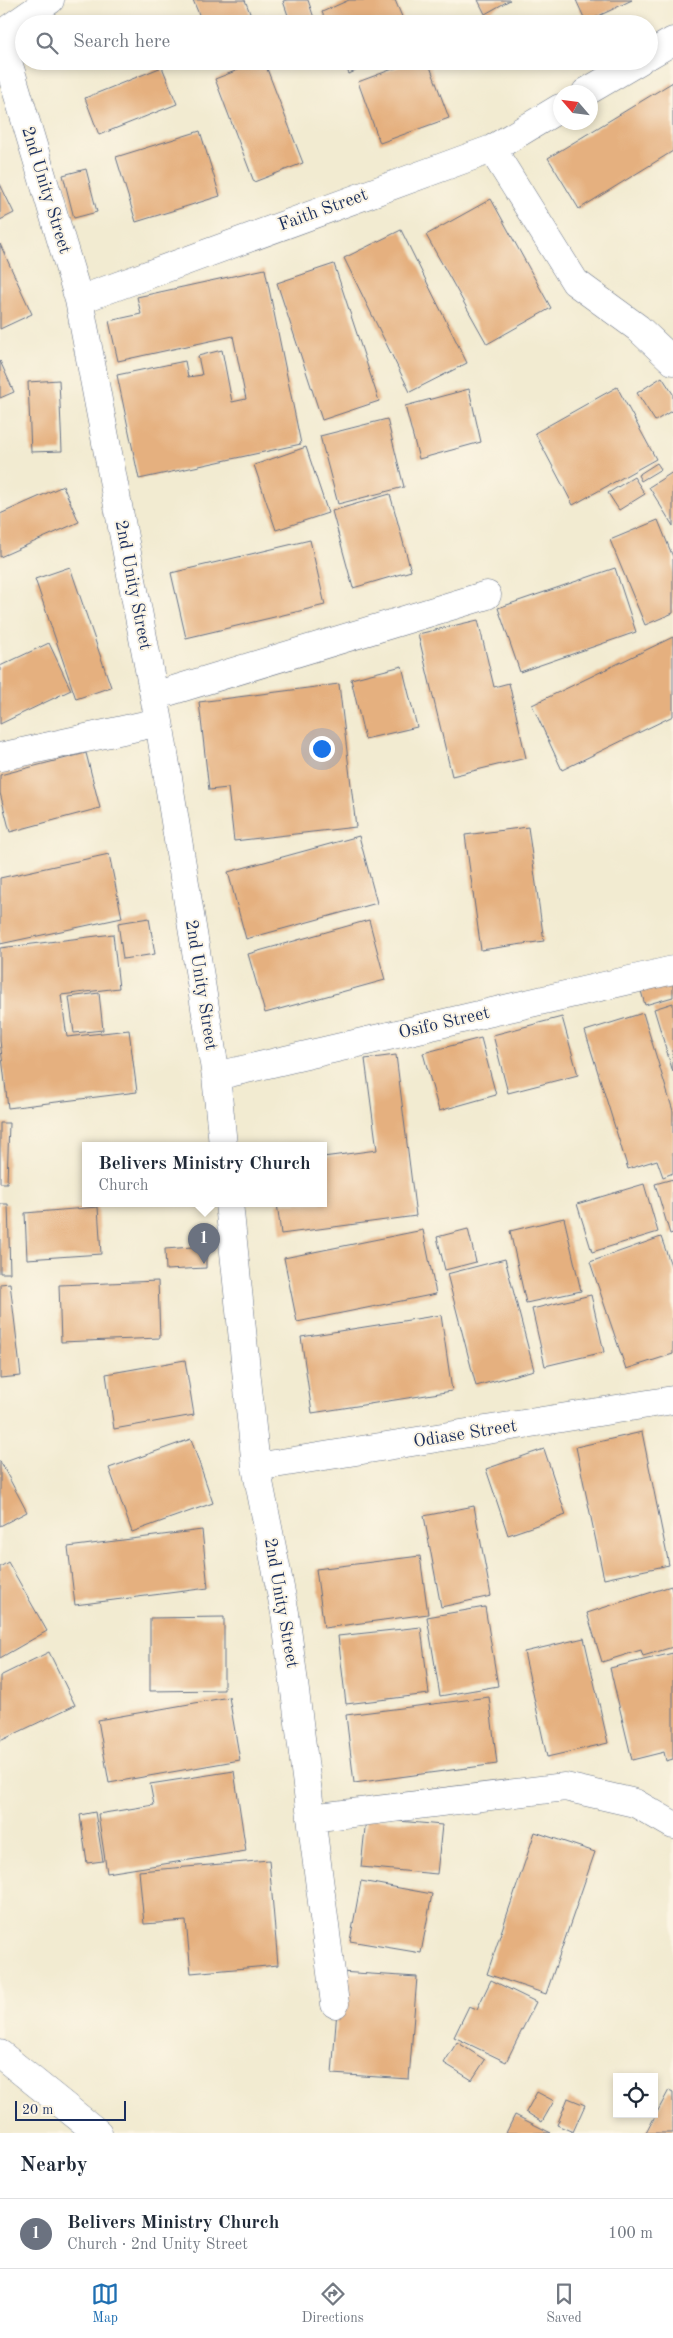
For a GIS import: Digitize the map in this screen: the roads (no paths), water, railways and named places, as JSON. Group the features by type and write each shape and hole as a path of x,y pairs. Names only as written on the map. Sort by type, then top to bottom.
{"street":[{"path":"29,15 50,0"},
{"path":"0,35 15,24"},
{"name":"2nd Unity Street","path":"0,35 79,300 154,696 216,1076 223,1142"},
{"path":"658,50 673,41"},
{"path":"598,85 624,70"},
{"name":"Faith Street","path":"79,300 492,148 553,112"},
{"path":"492,148 576,282 638,328 673,361"},
{"path":"154,696 487,594"},
{"path":"0,757 158,722"},
{"name":"Osifo Street","path":"216,1076 673,970"},
{"name":"2nd Unity Street","path":"229,1207 256,1467 285,1613 335,2004"},
{"name":"Odiase Street","path":"256,1467 673,1400"},
{"path":"311,1818 565,1788 635,1803 673,1825"},
{"path":"0,2054 98,2133"}],"place":[{"name":"Belivers Ministry Church","path":"204,1264"}]}
